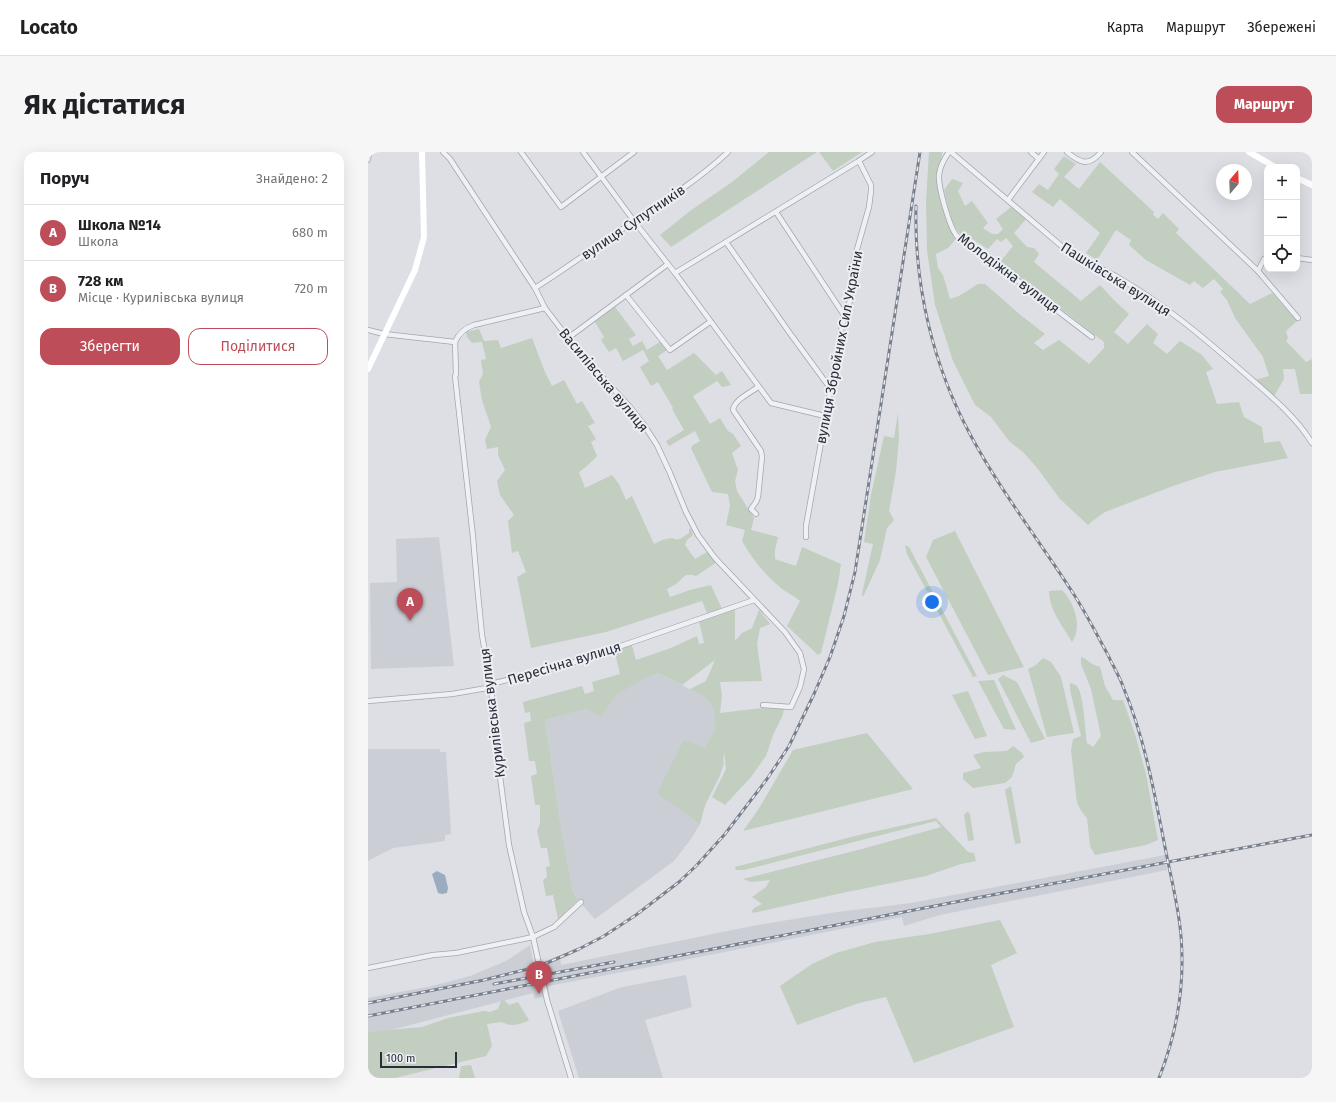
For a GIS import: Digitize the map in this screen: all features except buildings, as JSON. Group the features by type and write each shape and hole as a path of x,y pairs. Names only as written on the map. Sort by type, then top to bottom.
{"street":[{"path":"368,160 369,152"},
{"path":"368,369 415,270 424,237 422,152"},
{"name":"Василівська вулиця","path":"443,152 450,158 535,288 545,308 568,338 630,407 644,425 657,445 670,472 686,512 698,535 715,558 789,638 800,653 804,669 800,687 790,707 763,705"},
{"path":"521,152 561,207 602,178 634,152"},
{"path":"583,152 771,403 825,416"},
{"name":"вулиця Супутників","path":"535,288 564,270 695,180 728,152"},
{"path":"675,273 872,152"},
{"name":"Пашківська вулиця","path":"950,152 1066,250 1082,260 1118,277 1163,307 1206,339 1290,415 1305,432 1312,443"},
{"name":"Молодіжна вулиця","path":"950,152 940,169 939,182 947,211 956,234 968,246 990,259 1092,337"},
{"path":"1030,152 1039,159"},
{"path":"1008,200 1044,152"},
{"path":"1067,152 1080,161 1092,161 1101,152"},
{"path":"1132,152 1258,271 1298,318"},
{"path":"1249,152 1270,164"},
{"name":"вулиця Збройних Сил України","path":"806,537 806,526 830,388 844,314 850,300 854,260 869,207 871,185 859,161"},
{"path":"1300,179 1312,185"},
{"path":"776,212 844,314"},
{"path":"726,242 830,388"},
{"path":"1300,258 1312,260"},
{"path":"1258,271 1264,259"},
{"path":"568,338 668,264"},
{"path":"626,295 670,350 710,322"},
{"path":"368,330 384,334 455,342 461,332 467,327 545,308"},
{"name":"Курилівська вулиця","path":"455,342 455,376 461,419 482,635 491,686 496,746 509,845 524,912 533,937 547,1000 571,1078"},
{"path":"756,514 751,509 758,497 762,457 756,444 733,410 734,406 738,402 758,387"},
{"name":"Пересічна вулиця","path":"368,701 452,694 487,688 495,683 566,665 754,600"},
{"path":"368,968 533,937 554,927 581,902"}],"shaded area":[{"path":"439,537 454,666 371,669 370,583 397,582 396,539"},
{"path":"658,673 717,703 718,724 724,764 719,778 705,805 700,824 691,839 674,861 595,919 573,892 561,827 545,720 587,709 601,717 617,695 640,680"},
{"path":"368,749 440,749 440,752 446,752 451,834 445,835 445,841 393,848 368,861"},
{"path":"1165,855 1167,870 940,915 904,926 902,917 548,986 549,995 535,999 533,993 368,1036 368,998 432,986 470,976 506,961 530,945 534,965 560,955 561,965 752,926 837,912 911,903"},
{"path":"686,975 692,1007 645,1020 663,1078 579,1078 558,1011 622,987"}],"green space":[{"path":"769,152 817,152 671,247 660,235 690,211 732,182"},
{"path":"819,152 862,152 833,171"},
{"path":"929,152 942,152 942,157 937,170 937,181 940,198 956,239 948,248 936,254 938,268 943,275 950,299 959,296 978,284 985,284 1045,334 1034,343 1043,350 1059,340 1089,364 1104,348 1104,342 1000,262 1013,246 1006,238 1001,242 997,239 988,249 966,235 963,237 953,221 944,190 952,179 963,183 958,191 965,206 972,201 988,223 983,228 992,234 998,234 1003,229 996,219 1011,207 1026,219 1014,233 1027,247 1034,248 1039,254 1034,262 1081,301 1100,285 1129,314 1114,332 1128,344 1147,324 1158,334 1153,343 1167,354 1180,341 1202,355 1213,369 1206,372 1217,404 1239,402 1244,417 1262,427 1264,443 1280,441 1288,458 1215,472 1173,486 1105,512 1088,525 1060,499 1038,469 1024,453 1009,441 991,417 975,405 953,361 935,305 927,250 926,202"},
{"path":"1064,156 1076,164 1064,177 1079,189 1100,162 1154,212 1153,215 1158,219 1163,213 1179,229 1176,233 1250,304 1272,293 1297,321 1286,331 1288,338 1286,341 1306,362 1312,359 1312,394 1300,394 1295,369 1283,369 1284,379 1274,396 1255,380 1269,376 1263,357 1235,318 1227,300 1220,292 1223,289 1214,279 1203,288 1194,281 1190,285 1146,260 1129,245 1131,240 1116,230 1097,260 1086,253 1100,233 1060,199 1053,207 1032,192 1039,184 1048,190 1059,174 1054,169"},
{"path":"615,307 636,335 629,339 633,346 642,341 647,350 661,341 667,350 658,356 667,370 694,353 716,375 722,371 731,385 722,387 717,381 693,396 710,424 720,418 728,431 733,434 741,446 732,453 738,470 735,481 737,491 754,518 751,530 778,537 775,550 775,559 796,566 802,547 841,564 838,584 821,653 818,655 787,626 800,601 776,584 755,561 742,541 745,530 726,525 730,506 728,494 712,492 691,448 700,441 695,431 669,446 666,441 684,430 658,382 651,386 640,367 649,361 643,350 623,361 616,348 609,352 601,340 604,337 595,322"},
{"path":"479,329 484,341 498,340 501,348 532,338 552,386 564,380 577,404 582,401 595,423 588,426 596,439 591,442 597,456 579,472 585,488 612,475 619,484 626,500 632,496 654,544 662,540 681,538 689,533 690,528 693,535 687,540 685,545 695,559 707,552 717,562 696,576 684,576 676,584 667,589 670,597 711,585 722,609 707,613 702,601 606,632 531,648 517,577 526,572 518,551 512,553 508,521 514,515 500,495 497,481 505,470 498,455 498,447 487,449 485,440 491,427 482,400 479,382 483,374 481,360 486,359 482,342 472,343 467,337 466,332"},
{"path":"898,413 899,438 896,471 889,511 894,520 887,528 880,560 863,597 862,594 873,544 864,542 871,495 884,436 894,438"},
{"path":"955,531 1024,667 988,675 926,557 933,540"},
{"path":"905,545 909,547 977,676 973,677 907,554"},
{"path":"1062,590 1070,601 1076,615 1077,629 1072,642 1051,605 1049,591"},
{"path":"735,609 735,641 742,633 752,628 759,610 770,624 760,628 757,644 762,681 720,682 722,696 720,713 762,708 784,709 766,756 751,777 725,805 712,797 726,769 724,751 720,773 704,808 700,824 657,793 684,740 705,748 716,729 714,710 708,699 690,689 706,681 715,660 682,685 658,673 641,680 617,695 601,717 587,709 545,720 561,827 573,892 578,900 558,919 553,895 546,896 543,880 547,877 546,867 550,866 547,848 541,848 537,831 540,824 540,805 535,805 531,776 537,774 535,761 529,761 524,723 531,721 530,712 525,713 523,702 582,686 585,694 594,691 592,682 620,674 614,649 631,642 636,660 671,648 697,636 699,644 704,643 699,621"},
{"path":"1081,657 1100,667 1105,686 1113,700 1123,700 1135,734 1146,774 1158,840 1146,845 1095,855 1090,846 1087,818 1077,803 1071,750 1073,739 1081,736 1070,690 1070,683 1076,685 1081,695 1087,743 1093,747 1101,736 1091,689 1081,664"},
{"path":"1043,658 1051,662 1061,677 1074,733 1047,737 1028,669 1036,665"},
{"path":"1003,675 1017,682 1045,739 1031,743 998,679"},
{"path":"994,680 1016,730 1004,729 978,681"},
{"path":"968,691 987,736 975,739 952,695"},
{"path":"867,733 913,789 743,831 758,810 793,750"},
{"path":"1013,746 1022,753 1024,757 1016,764 1012,777 1005,783 973,788 963,779 963,773 981,768 973,755 984,752 1007,751"},
{"path":"1011,786 1021,843 1015,844 1005,790"},
{"path":"968,811 974,840 968,841 964,815"},
{"path":"936,818 968,852 974,853 976,861 961,864 926,876 753,913 752,911 754,908 762,904 752,897 766,887 770,880 751,882 743,879 862,849 941,827 936,821 744,870 736,870 735,867 859,835"},
{"path":"1000,920 1017,953 991,965 1014,1027 914,1063 886,997 859,1003 797,1025 780,986 812,964 836,953 875,942 929,934"},
{"path":"504,1000 509,1005 518,1002 529,1020 516,1025 505,1024 502,1022 487,1024 492,1046 486,1056 395,1078 368,1078 368,1032 422,1027 448,1018 484,1011 490,1012 498,1009 501,1001"},
{"path":"471,1065 475,1078 459,1078 461,1066"}],"water":[{"path":"437,871 445,875 448,888 447,893 438,893 432,874"}],"railway":[{"path":"368,1003 484,980 540,966 604,936 636,915 679,882 696,866 725,834 767,779 789,746 830,657 844,616 855,572 920,152"},
{"path":"916,206 918,266 928,325 946,382 982,456 1076,598 1108,655 1121,680 1145,752 1176,899 1182,954 1181,990 1175,1026 1171,1044 1159,1078"},
{"path":"368,1016 976,898 1312,835"},
{"path":"494,984 614,962"}],"place":[{"name":"Школа №14","path":"410,621"},
{"name":"728 км","path":"539,994"}]}
